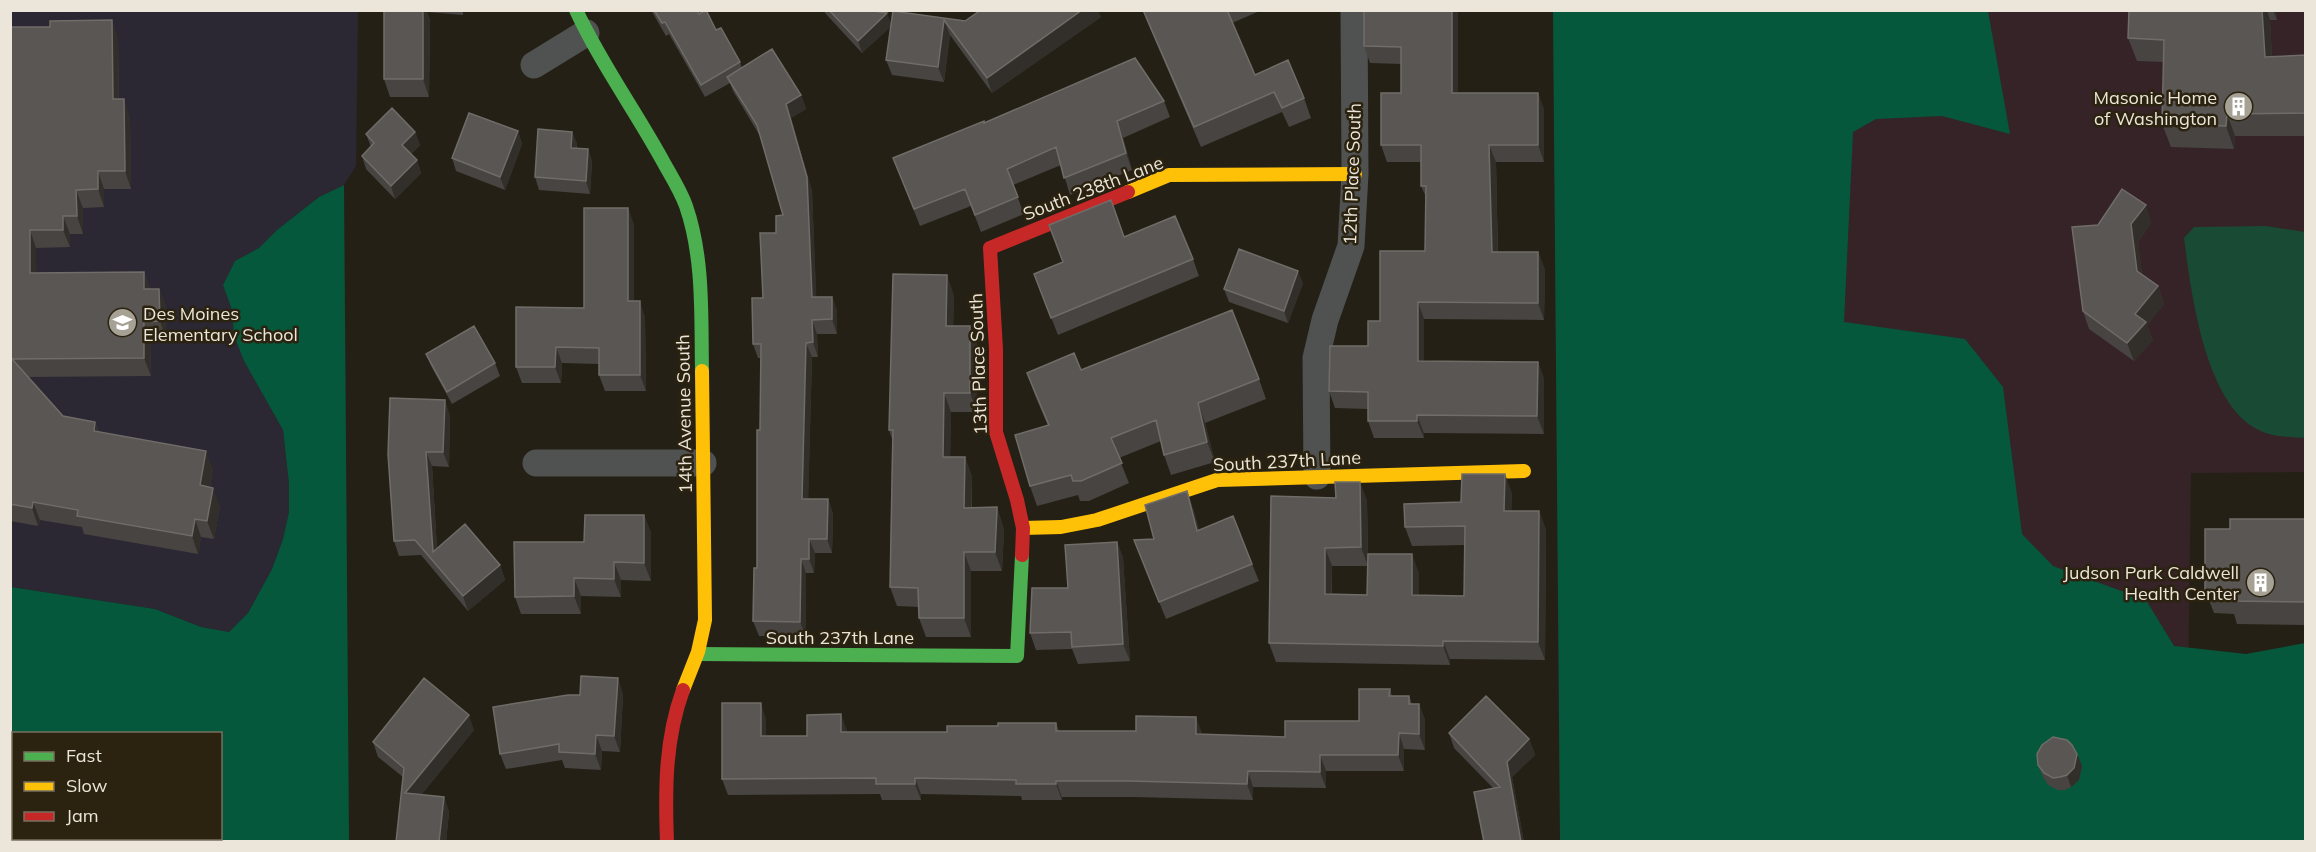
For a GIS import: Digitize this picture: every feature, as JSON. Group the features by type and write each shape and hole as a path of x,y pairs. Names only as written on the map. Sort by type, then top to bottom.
{"street":[{"name":"12th Place South","path":"1317,476 1316,358 1325,320 1351,246 1355,174 1354,10"},
{"path":"534,65 581,22"},
{"name":"14th Avenue South","path":"581,22 603,65 646,130 680,191 691,224 698,261 701,300 705,620 698,654 681,694 668,753 665,800 667,842"},
{"name":"South 238th Lane","path":"990,248 1169,175 1355,174"},
{"name":"13th Place South","path":"990,248 996,349 996,432 1017,500 1023,528 1017,656"},
{"path":"536,464 703,463"},
{"name":"South 237th Lane","path":"1023,528 1061,527 1097,520 1217,480 1524,471"},
{"name":"South 237th Lane","path":"698,654 1017,656"}],"shaded area":[{"name":"Des Moines Elementary School","path":"10,11 358,11 356,166 344,185 319,197 277,230 259,248 235,261 223,285 232,310 234,336 244,361 283,430 289,484 289,512 283,539 272,569 248,613 229,632 201,627 155,609 11,587"},
{"name":"Masonic Home of Washington","path":"1553,11 2305,11 2305,472 2191,473 2186,841 1559,682"}],"green space":[{"name":"Masonic Home of Washington","path":"1553,11 1988,11 2010,134 1942,116 1876,119 1853,132 1844,322 1965,339 2003,387 2022,534 2053,566 2146,600 2174,646 2246,654 2305,643 2305,841 1560,841"},
{"path":"344,185 349,841 11,841 11,587 155,609 201,627 229,632 248,613 272,569 283,539 289,512 289,484 283,430 244,361 234,336 232,310 223,285 235,261 259,248 277,230 319,197"},
{"path":"2266,226 2305,232 2305,438 2265,433 2253,427 2236,412 2211,368 2191,286 2184,238 2194,227"}],"building":[{"path":"384,10 423,10 423,79 384,79"},
{"path":"654,10 697,10 699,14 706,10 716,30 721,28 740,62 701,85 665,22 662,23"},
{"path":"829,10 866,10 887,13 858,41"},
{"path":"981,10 1082,10 987,78 944,20 938,67 886,60 893,11 965,21"},
{"path":"1143,10 1227,10 1255,75 1288,60 1304,98 1282,108 1274,92 1194,127"},
{"path":"1364,10 1452,10 1452,93 1538,93 1538,145 1489,145 1492,252 1538,252 1538,303 1418,302 1418,361 1538,362 1537,416 1417,415 1417,421 1368,421 1368,392 1329,391 1330,346 1368,346 1368,321 1380,321 1380,251 1425,251 1426,186 1421,186 1421,145 1381,145 1381,93 1401,93 1401,47 1364,46"},
{"name":"Masonic Home of Washington","path":"2129,10 2262,10 2265,57 2306,55 2306,113 2227,114 2226,126 2162,124 2164,40 2128,38"},
{"path":"112,20 113,99 124,99 125,171 98,171 98,189 76,190 77,216 63,216 63,230 30,230 30,273 144,272 144,289 159,289 160,321 144,322 144,358 12,359 63,416 95,422 94,431 206,451 200,485 213,488 207,521 195,519 192,536 77,516 78,510 33,502 32,508 10,504 10,27 50,27 50,21"},
{"path":"772,49 801,95 786,104 807,177 812,297 832,297 832,319 812,320 813,342 806,343 802,499 828,499 827,539 809,539 809,559 801,559 800,622 753,621 754,568 757,568 757,430 760,430 761,344 753,344 752,298 763,298 760,233 776,233 776,216 783,215 757,125 727,77"},
{"path":"1135,58 1164,101 1117,121 1126,153 1064,178 1056,147 1007,169 1018,197 975,215 965,189 914,209 893,158 984,121 984,123"},
{"path":"392,108 415,132 402,145 417,160 391,186 362,156 374,143 366,134"},
{"path":"469,113 518,131 500,177 452,158"},
{"path":"538,129 572,132 571,148 588,149 586,181 535,177"},
{"path":"2122,189 2146,205 2131,224 2137,271 2158,286 2135,314 2146,322 2127,343 2083,311 2072,227 2098,225"},
{"path":"1111,200 1124,237 1175,216 1193,259 1051,318 1034,274 1063,262 1049,225"},
{"path":"584,208 628,208 628,301 640,301 640,375 599,375 599,348 556,347 555,367 516,367 516,307 584,308"},
{"path":"1239,249 1298,271 1284,311 1224,289"},
{"path":"893,274 947,275 946,326 970,326 970,393 944,393 943,457 965,457 964,508 997,507 997,510 995,552 964,552 964,618 919,618 918,588 890,587 893,430 889,430"},
{"path":"1232,310 1259,379 1198,403 1207,442 1164,455 1156,420 1111,438 1122,463 1081,481 1073,481 1071,475 1030,486 1015,435 1049,425 1027,373 1074,353 1081,370"},
{"path":"474,326 495,363 447,392 426,354"},
{"path":"390,398 445,400 443,452 426,452 433,552 465,524 500,565 463,596 415,540 394,541 388,454"},
{"path":"1462,474 1505,474 1504,511 1539,511 1538,642 1443,641 1443,646 1269,643 1271,496 1336,498 1335,482 1360,482 1361,547 1325,548 1325,594 1367,595 1368,554 1412,554 1412,595 1464,596 1465,526 1405,527 1404,504 1461,502"},
{"path":"1187,491 1197,531 1233,516 1252,564 1159,602 1134,540 1154,539 1145,505"},
{"path":"585,515 644,515 644,563 614,562 614,579 574,578 574,596 515,597 514,542 584,542"},
{"name":"Judson Park Caldwell Health Center","path":"2230,519 2306,519 2306,602 2229,601 2228,592 2205,590 2205,529 2230,529"},
{"path":"1117,542 1123,644 1072,647 1071,632 1030,633 1032,588 1068,588 1065,545"},
{"path":"581,676 618,678 614,736 596,735 595,754 559,752 559,744 500,754 493,707 580,695"},
{"path":"424,678 469,715 405,793 444,797 439,842 396,842 404,768 373,742"},
{"path":"1359,689 1390,689 1389,696 1409,696 1409,704 1419,704 1419,734 1399,733 1398,755 1320,755 1320,772 1248,771 1247,784 1056,781 1056,784 1016,784 1016,780 915,778 915,784 876,784 876,778 722,779 722,703 761,703 761,736 807,736 807,715 841,714 841,732 947,732 947,726 998,726 998,723 1056,723 1056,731 1136,731 1136,716 1196,717 1196,734 1285,737 1285,721 1359,721"},
{"path":"1486,696 1529,739 1507,762 1521,842 1484,842 1474,792 1500,787 1449,733"},
{"path":"2053,737 2067,740 2077,754 2074,768 2067,775 2053,778 2044,773 2038,765 2037,754 2042,745"}],"traffic: fast":[{"path":"576,10 674,180 686,206 699,267 702,371"},
{"path":"698,654 1017,656 1022,555"}],"traffic: slow":[{"path":"1128,192 1169,175 1355,174"},
{"path":"683,690 698,652 705,620 702,371"},
{"path":"1023,528 1061,527 1097,520 1217,480 1524,471"}],"traffic: jam":[{"path":"1022,555 1023,528 1017,500 996,432 996,349 990,248 1128,192"},
{"path":"667,842 668,765 673,727 683,690"}],"place":[{"name":"Masonic Home of Washington","path":"2238,107"},
{"name":"Des Moines Elementary School","path":"122,323"},
{"name":"Judson Park Caldwell Health Center","path":"2260,582"}]}
